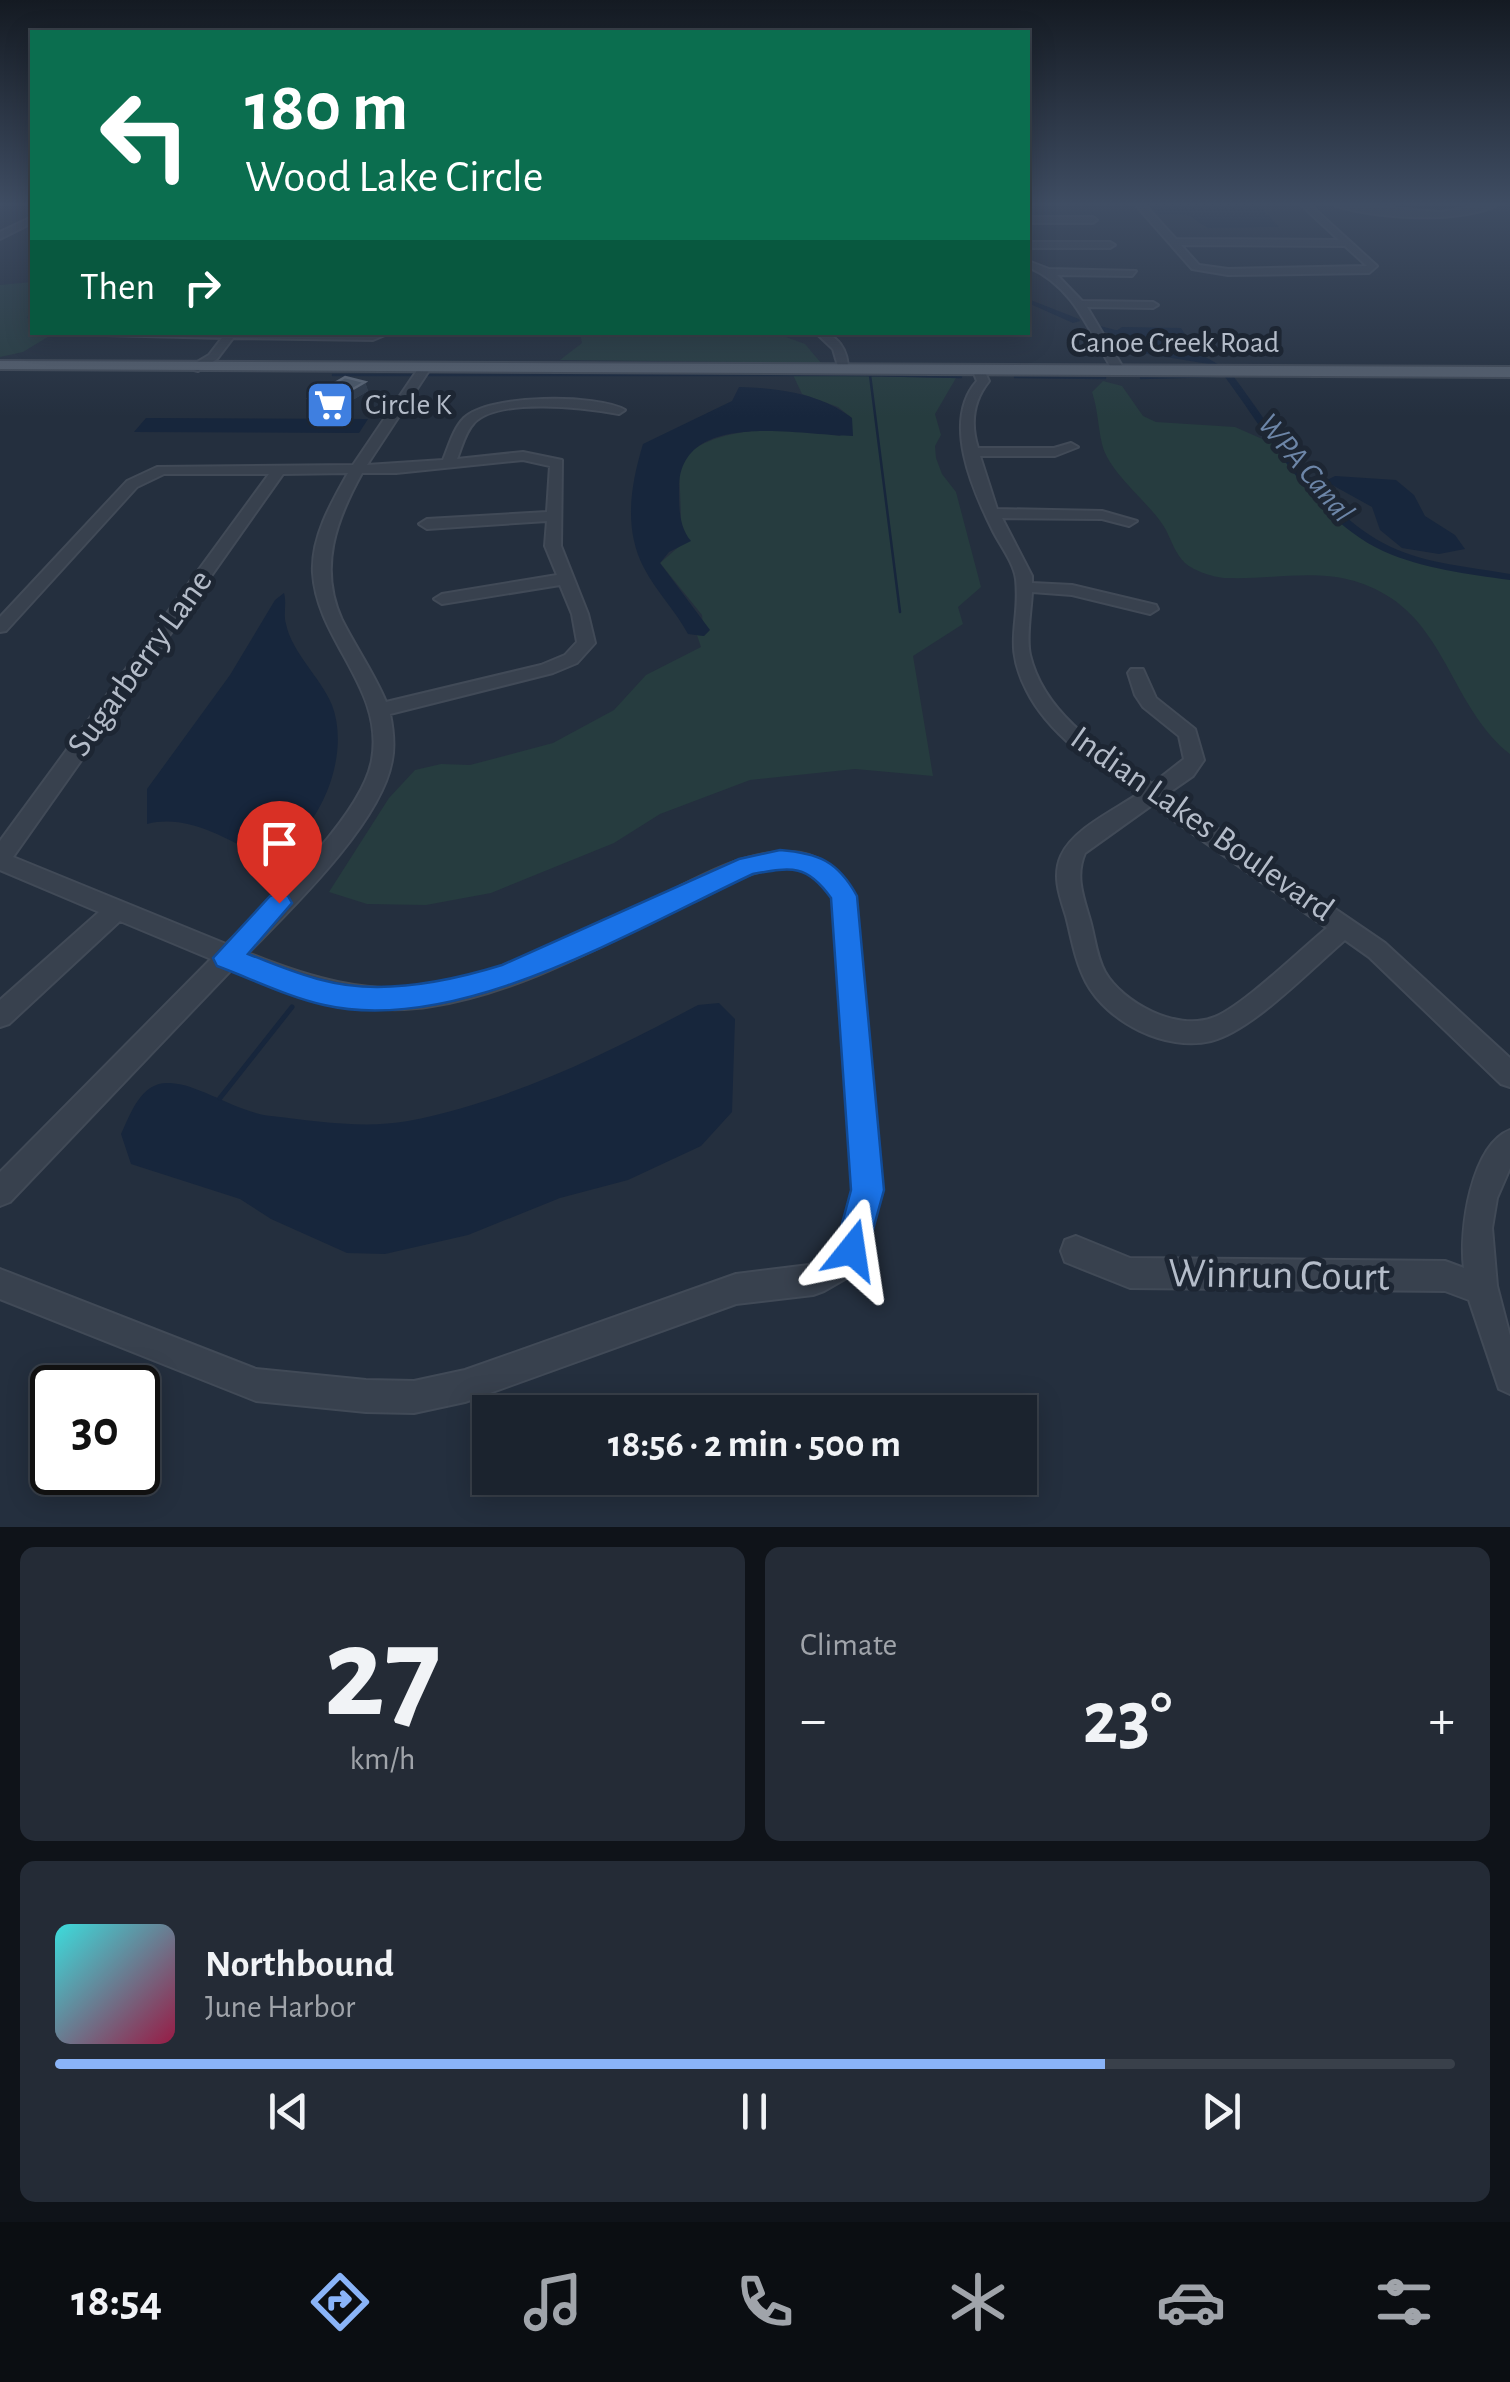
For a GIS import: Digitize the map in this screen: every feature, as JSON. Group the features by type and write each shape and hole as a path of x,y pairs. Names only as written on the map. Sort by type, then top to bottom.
{"main road":[{"name":"Canoe Creek Road","path":"0,366 1510,372"}],"street":[{"path":"1052,274 1066,285 1119,371"},
{"path":"1077,304 1152,304"},
{"path":"198,335 379,335"},
{"path":"823,335 838,348 844,370"},
{"path":"201,364 226,344 228,336"},
{"path":"0,1192 227,958 361,811 382,762 380,710 370,680 326,601 321,568 337,508 424,369"},
{"name":"Indian Lakes Boulevard","path":"986,371 994,388 971,404 966,417 972,452 992,513 1024,576 1021,654 1036,691 1053,717 1153,794 1377,950 1510,1075"},
{"path":"448,462 470,418 482,412 529,405 619,410"},
{"path":"972,452 1054,452 1071,447"},
{"path":"0,627 132,484 146,475 179,467 361,469 523,456 557,463 553,546 580,614 586,644 571,659 547,670 380,710"},
{"name":"Sugarberry Lane","path":"0,859 280,468"},
{"path":"992,513 1102,515 1129,521"},
{"path":"426,524 552,516"},
{"path":"442,599 564,579"},
{"path":"1024,587 1072,590 1150,608"},
{"path":"1136,673 1140,693 1178,724 1192,746 1194,760 1186,771 1078,847 1067,862 1066,878 1096,978 1107,993 1142,1019 1180,1032 1223,1026 1344,926"},
{"path":"0,859 115,912 325,994 392,999 431,995 510,974 748,866 818,856 844,896 868,1190 852,1250 839,1265 813,1280 736,1289 464,1386 414,1397 256,1385 0,1284"},
{"path":"0,1016 115,912"},
{"path":"1510,1143 1482,1193 1477,1246 1487,1317 1510,1378"},
{"name":"Winrun Court","path":"1076,1251 1130,1273 1445,1276 1483,1290"}],"green space":[{"path":"30,282 30,335 51,335 23,352 0,357 0,285"},
{"path":"580,335 780,335 805,344 821,363 560,360 582,343"},
{"path":"793,375 956,378 935,414 941,435 935,446 936,458 956,492 981,587 958,607 963,624 913,656 933,776 855,769 750,780 660,814 614,843 491,893 426,905 367,904 329,892 389,798 415,770 441,764 470,765 553,743 614,710 646,675 701,647 697,635 704,636 702,615 660,563 682,544 679,464 692,450 731,434 777,430 840,436 852,418 838,407 802,394"},
{"path":"1103,381 1122,386 1143,416 1156,422 1235,427 1283,448 1337,521 1385,550 1466,572 1510,578 1510,754 1477,718 1426,632 1391,598 1371,587 1331,576 1222,578 1185,563 1159,520 1106,455 1092,392"}],"water":[{"path":"1122,327 1181,328 1197,352 1221,366 1141,353 1120,339 1116,331"},
{"path":"739,387 783,391 826,403 852,418 853,436 746,432 720,436 698,447 684,464 679,490 682,523 691,541 669,552 660,563 710,630 704,636 688,634 637,553 631,522 635,475 643,444 732,401"},
{"path":"146,418 368,419 359,433 134,432"},
{"path":"1335,476 1396,480 1414,495 1425,516 1455,535 1465,549 1439,554 1402,548 1380,530 1372,507 1325,481"},
{"path":"284,593 289,635 327,695 337,726 334,771 316,814 287,848 269,859 194,826 179,822 147,824 147,789 230,675 275,600"},
{"path":"719,1003 735,1019 732,1112 701,1146 628,1180 560,1198 468,1235 385,1254 347,1253 271,1219 240,1199 131,1164 121,1134 144,1093 170,1083 271,1116 357,1124 408,1121 521,1088 593,1058 698,1005"}],"building":[{"path":"345,377 365,382 329,403 309,398"}],"waterway":[{"name":"WPA Canal","path":"1030,302 1076,321"},
{"name":"WPA Canal","path":"1100,328 1132,337"},
{"path":"333,375 870,375"},
{"path":"870,375 961,377"},
{"path":"870,375 900,612"},
{"name":"WPA Canal","path":"1228,375 1314,489 1353,528 1406,557 1510,577"},
{"path":"1141,378 1215,376"},
{"path":"1015,377 1105,378"},
{"path":"220,1098 292,1007"}],"place":[{"name":"Circle K","path":"330,405"}],"route":[{"path":"279,903 227,958 325,994 392,999 465,988 510,974 748,866 780,860 811,862 825,870 844,896 868,1190 852,1250"}]}
